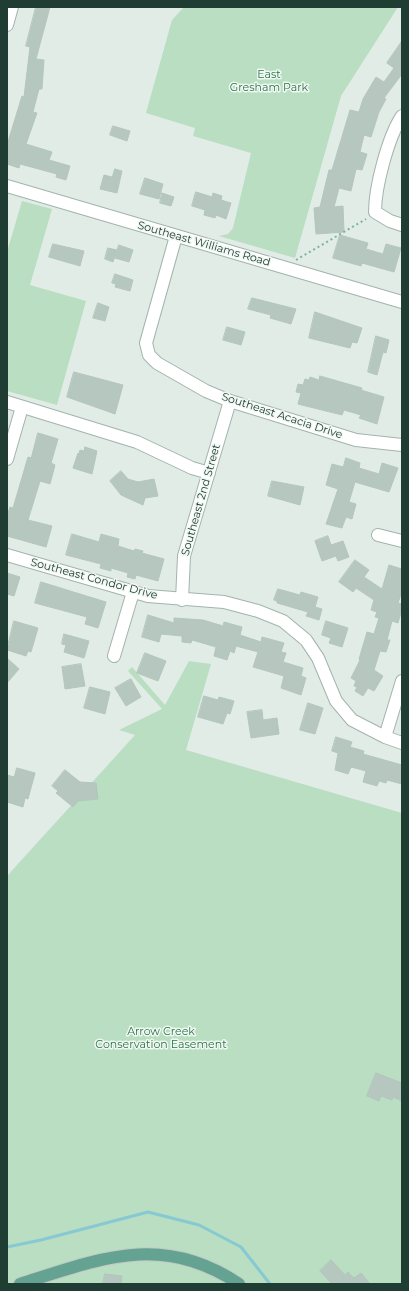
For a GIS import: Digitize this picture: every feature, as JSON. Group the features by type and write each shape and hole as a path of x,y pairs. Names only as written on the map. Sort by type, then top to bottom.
{"main road":[{"path":"20,1284 90,1261 142,1253 185,1259 219,1272 239,1284"}],"street":[{"path":"7,25 12,7"},
{"path":"402,116 392,136 375,195 375,212 390,221 402,225"},
{"name":"Southeast Williams Road","path":"7,186 402,302"},
{"name":"Southeast Acacia Drive","path":"176,236 148,332 146,344 149,355 157,363 206,391 230,401 356,440 402,445"},
{"name":"Southeast 2nd Street","path":"182,600 184,556 230,401"},
{"path":"7,402 137,442 186,465 209,473"},
{"path":"7,459 22,407"},
{"path":"378,534 402,542"},
{"name":"Southeast Condor Drive","path":"7,555 148,596 182,600 224,602 258,611 283,622 306,640 318,658 336,701 352,720 385,738 402,743"},
{"path":"114,656 133,592"},
{"path":"385,738 402,681"}],"path":[{"path":"293,270 297,259 356,226 375,212"}],"green space":[{"name":"East Gresham Park","path":"184,7 398,7 341,96 295,258 219,236 228,234 233,228 251,153 193,136 195,128 146,113 172,20"},
{"path":"22,201 52,209 30,285 86,301 57,405 7,391 7,252"},
{"name":"Arrow Creek Conservation Easement","path":"189,661 211,664 186,750 402,813 402,1284 7,1284 7,876 135,735 119,730 162,709 128,671 132,667 165,705"}],"building":[{"path":"36,7 50,7 36,59 44,60 42,89 39,89 33,112 37,113 26,144 52,152 49,160 70,166 66,180 56,177 57,174 20,164 19,168 7,164 7,145 22,96 24,97 30,47 26,46"},
{"path":"402,41 402,74 384,98 386,99 379,112 371,137 364,135 360,152 367,154 362,170 356,169 351,191 339,188 334,207 343,206 344,232 316,234 314,208 320,207 329,170 332,170 350,110 359,112 363,99 376,77 384,82 394,68 387,63"},
{"path":"113,126 130,131 127,141 110,135"},
{"path":"115,169 122,171 117,193 100,189 104,175 112,177"},
{"path":"145,178 163,184 159,199 140,194"},
{"path":"196,192 212,197 213,193 222,196 221,200 231,203 226,219 216,215 215,218 204,215 205,210 192,206"},
{"path":"162,193 174,197 171,206 160,203"},
{"path":"340,235 368,243 366,249 383,254 386,244 401,248 394,272 362,263 361,266 333,258"},
{"path":"53,244 84,251 80,266 49,257"},
{"path":"119,245 133,250 129,262 115,258"},
{"path":"108,248 117,250 113,262 105,259"},
{"path":"115,274 133,280 130,291 115,287 116,284 112,283"},
{"path":"252,298 296,309 291,324 270,318 271,315 248,309"},
{"path":"98,303 109,307 105,321 93,318"},
{"path":"315,312 362,328 357,343 352,342 350,348 309,338"},
{"path":"227,327 245,332 241,345 223,340"},
{"path":"376,336 389,340 386,353 383,352 377,375 368,372"},
{"path":"74,372 123,385 115,414 67,397"},
{"path":"320,376 362,388 361,390 384,397 377,424 359,418 361,415 344,410 342,415 298,404 301,393 296,392 298,384 303,385 305,379 309,380 310,377 319,380"},
{"path":"38,433 58,439 51,463 55,465 50,484 40,481 28,520 52,526 46,547 7,536 7,516 10,507 13,508 28,457 31,458"},
{"path":"85,447 97,451 92,474 73,468 78,453 79,454 80,450 84,451"},
{"path":"346,458 360,463 359,468 379,474 382,463 398,468 389,492 355,482 349,502 356,504 352,519 346,517 342,528 326,524 338,489 326,485 332,464 343,467"},
{"path":"121,471 128,479 138,482 154,479 158,496 145,498 143,505 121,495 110,481"},
{"path":"272,481 304,487 300,505 268,496"},
{"path":"72,534 99,542 101,534 119,539 118,546 134,551 135,549 143,551 142,553 164,559 158,581 136,575 135,579 127,577 128,573 111,568 111,571 100,568 101,564 66,555"},
{"path":"328,536 331,545 343,541 349,557 338,561 336,556 322,561 315,541"},
{"path":"355,560 369,570 364,577 382,589 389,565 402,569 402,591 398,603 402,604 402,609 398,623 392,621 387,640 390,640 386,652 380,651 374,670 383,676 374,691 368,688 363,696 355,691 357,687 354,686 356,681 351,678 360,660 359,659 367,632 374,634 379,618 375,617 377,612 371,610 374,600 356,588 353,592 339,582"},
{"path":"7,573 20,577 14,596 7,594"},
{"path":"41,582 106,602 98,628 85,624 87,617 35,603"},
{"path":"278,589 300,595 301,592 318,597 315,607 322,609 319,620 306,616 308,612 277,603 277,601 274,600"},
{"path":"148,615 174,623 174,618 203,620 223,626 224,622 242,627 240,635 261,642 262,637 284,643 281,652 286,653 283,662 303,668 301,676 306,678 301,695 281,688 284,676 253,667 258,652 236,646 234,653 230,651 227,660 214,656 216,647 192,640 191,643 182,642 182,636 161,634 159,642 142,637"},
{"path":"14,621 38,628 31,652 28,651 26,656 7,650"},
{"path":"326,621 348,628 342,647 329,643 331,638 322,635"},
{"path":"64,634 89,641 84,658 64,652 66,645 62,644"},
{"path":"145,653 166,661 158,681 137,673"},
{"path":"7,658 19,669 7,683"},
{"path":"81,664 85,686 65,689 62,667"},
{"path":"131,679 141,697 126,706 115,688"},
{"path":"90,687 110,692 105,714 84,708"},
{"path":"204,696 218,700 219,697 234,701 230,714 227,713 223,724 198,717"},
{"path":"308,703 323,708 315,734 300,730"},
{"path":"262,710 263,720 277,718 279,734 251,738 247,712"},
{"path":"336,737 352,742 350,747 364,751 363,754 402,765 402,784 387,780 386,783 379,781 377,786 363,782 366,771 351,767 348,774 335,770 338,753 332,751"},
{"path":"17,768 35,773 28,799 25,798 23,807 7,802 7,775 14,777"},
{"path":"65,770 80,782 96,783 98,799 78,801 73,807 56,793 58,791 52,786"},
{"path":"376,1073 402,1083 402,1101 393,1097 392,1100 381,1096 379,1101 367,1096"},
{"path":"331,1260 345,1275 348,1272 354,1278 361,1273 370,1284 332,1284 320,1271"},
{"path":"105,1274 122,1276 121,1284 103,1284"}],"waterway":[{"path":"7,1247 41,1240 148,1212 199,1225 241,1247 270,1284"}]}
